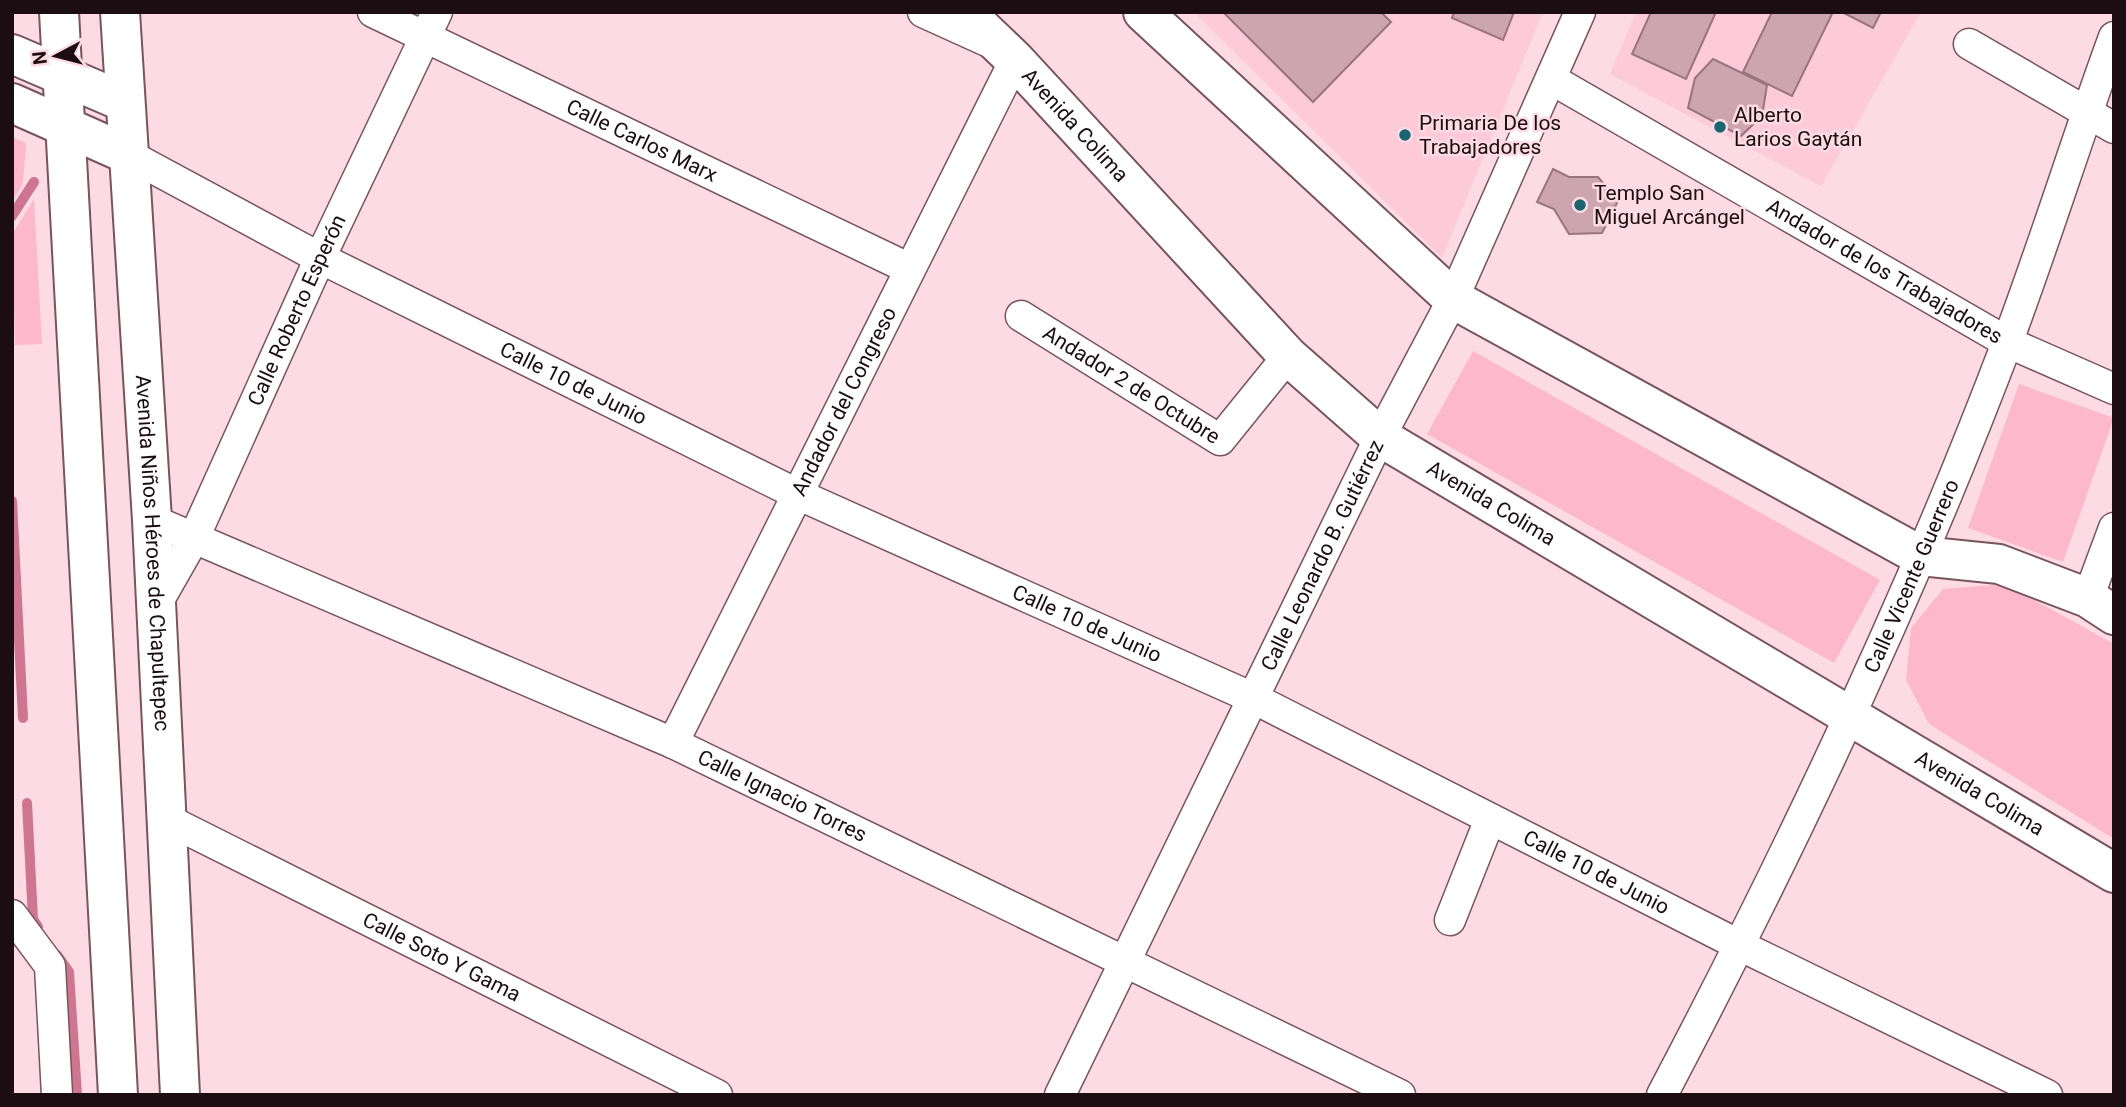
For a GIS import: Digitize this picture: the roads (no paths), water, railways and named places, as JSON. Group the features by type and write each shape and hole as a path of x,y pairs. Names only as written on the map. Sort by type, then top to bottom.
{"street":[{"path":"60,12 118,1095"},
{"name":"Avenida Niños Héroes de Chapultepec","path":"120,12 152,520 180,1095"},
{"name":"Calle Carlos Marx","path":"373,12 431,25 910,269"},
{"path":"923,12 1009,54"},
{"name":"Avenida Colima","path":"965,12 1009,54 1289,356 1380,437 2114,873"},
{"path":"1143,12 1453,299 1921,556 1999,564 2101,607 2114,528"},
{"name":"Calle Leonardo B. Gutiérrez","path":"1060,1095 1380,437 1453,299 1580,12"},
{"name":"Calle Roberto Esperón","path":"156,605 193,540 320,258 431,25"},
{"name":"Calle Vicente Guerrero","path":"1662,1095 1741,946 1853,716 2007,342 2114,37"},
{"path":"1969,44 2114,128"},
{"path":"12,54 124,102"},
{"name":"Andador del Congreso","path":"673,743 910,269 1009,54"},
{"name":"Andador de los Trabajadores","path":"1551,79 2007,342 2114,389"},
{"path":"12,103 127,154"},
{"name":"Calle 10 de Junio","path":"127,154 320,258 797,494 1252,698 1741,946 2047,1095"},
{"name":"Andador 2 de Octubre","path":"1021,316 1220,440 1289,356"},
{"name":"Calle Ignacio Torres","path":"152,520 193,540 673,743 1400,1095"},
{"path":"1450,920 1490,819"},
{"name":"Calle Soto Y Gama","path":"168,820 717,1095"},
{"path":"12,915 50,966 57,1095"}],"waterway":[{"path":"12,216 34,182"},
{"path":"12,501 23,718"},
{"path":"27,803 33,919 38,927"},
{"path":"57,955 69,972 77,1095"}],"place":[{"name":"Alberto Larios Gaytán","path":"1720,127"},
{"name":"Primaria De los Trabajadores","path":"1405,135"},
{"name":"Templo San Miguel Arcángel","path":"1580,205"}]}
